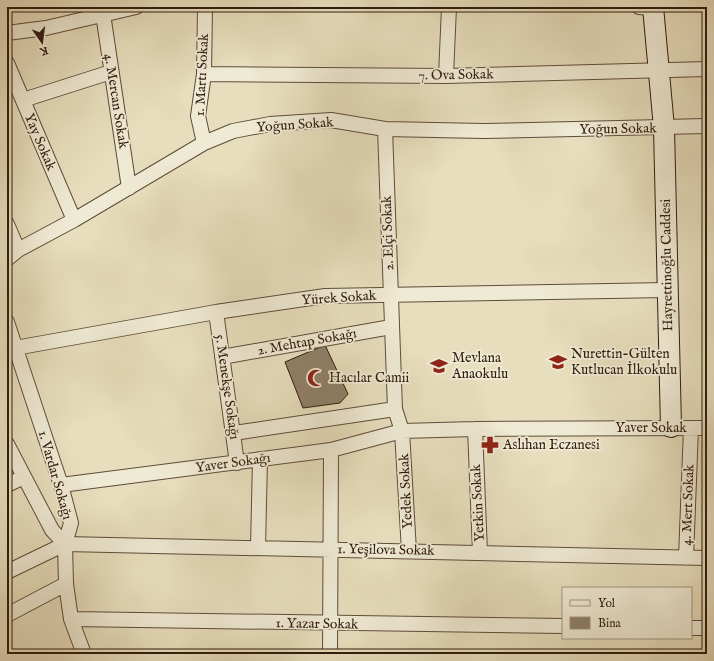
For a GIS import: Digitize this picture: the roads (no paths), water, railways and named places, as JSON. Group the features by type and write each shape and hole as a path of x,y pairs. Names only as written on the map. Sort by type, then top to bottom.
{"main road":[{"path":"649,7 659,71"},
{"name":"Hayrettinoğlu Caddesi","path":"659,71 664,128 671,427"}],"street":[{"path":"7,33 46,28 136,7"},
{"name":"1. Martı Sokak","path":"204,143 198,116 204,74 205,7"},
{"path":"446,76 449,7"},
{"name":"4. Mercan Sokak","path":"103,14 129,188"},
{"name":"Yay Sokak","path":"7,63 74,220"},
{"name":"7. Ova Sokak","path":"204,74 446,76 707,69"},
{"path":"23,100 111,72"},
{"name":"Yoğun Sokak","path":"7,259 18,250 74,220 204,143 233,131 270,124 331,120 385,129 484,130 664,128 707,126"},
{"name":"2. Elçi Sokak","path":"385,129 395,409 402,431"},
{"path":"7,224 18,250"},
{"name":"Yürek Sokak","path":"15,348 216,312 325,296 667,290"},
{"name":"5. Menekşe Sokağı","path":"216,312 237,463"},
{"name":"1. Vardar Sokağı","path":"7,322 61,485 71,523 65,544 66,584 71,619 84,654"},
{"name":"2. Mehtap Sokağı","path":"222,357 391,327"},
{"path":"234,433 395,409"},
{"name":"Yaver Sokak","path":"402,431 671,427 707,428"},
{"name":"4. Mert Sokak","path":"686,558 691,428"},
{"name":"Yetkin Sokak","path":"475,429 480,552"},
{"name":"Yaver Sokağı","path":"61,485 331,450 402,431"},
{"name":"Yedek Sokak","path":"402,431 410,551"},
{"path":"7,444 52,530 65,544 7,572"},
{"path":"330,654 331,450"},
{"path":"258,548 260,459"},
{"path":"7,485 24,477"},
{"name":"1. Yeşilova Sokak","path":"65,544 707,558"},
{"path":"7,615 66,584"},
{"name":"1. Yazar Sokak","path":"71,619 330,624 562,626"},
{"path":"692,628 707,628"}],"place":[{"name":"Nurettin-Gülten Kutlucan İlkokulu","path":"558,362"},
{"name":"Mevlana Anaokulu","path":"439,366"},
{"name":"Hacılar Camii","path":"316,378"},
{"name":"Aslıhan Eczanesi","path":"490,445"}]}
